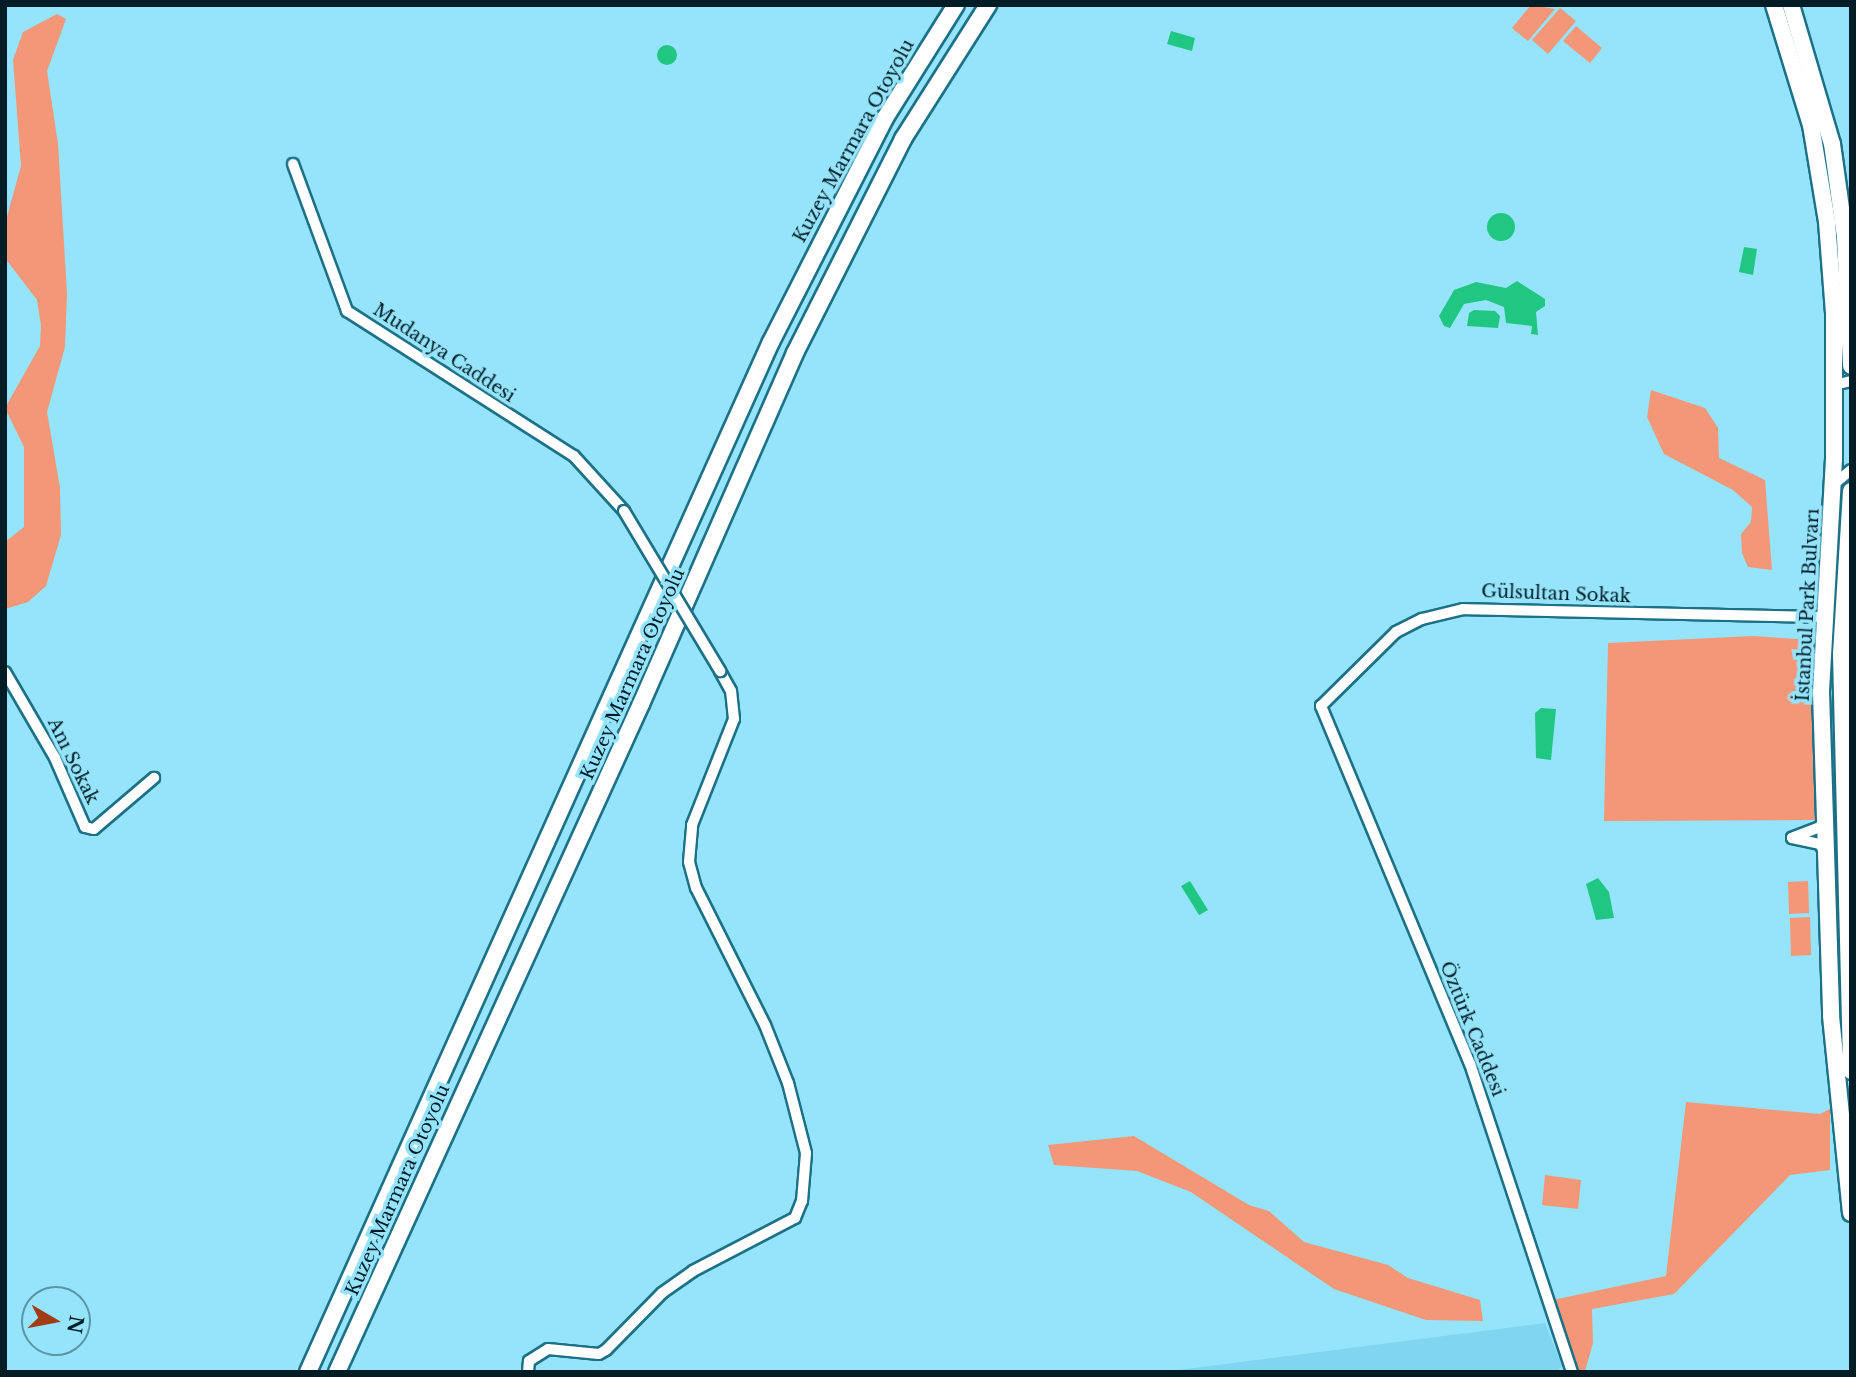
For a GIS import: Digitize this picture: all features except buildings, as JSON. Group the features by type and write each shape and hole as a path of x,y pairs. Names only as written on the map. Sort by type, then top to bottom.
{"highway":[{"name":"Kuzey Marmara Otoyolu","path":"308,1372 777,330 885,118 956,5"},
{"name":"Kuzey Marmara Otoyolu","path":"337,1372 658,667 794,353 903,139 988,5"},
{"name":"İstanbul Park Bulvarı","path":"1774,5 1811,125 1827,222 1834,385 1834,459 1821,692 1831,1016 1851,1213"},
{"path":"1791,5 1832,144 1844,237 1851,366"},
{"name":"İstanbul Park Bulvarı","path":"1851,491 1846,634 1851,1071"}],"street":[{"name":"Mudanya Caddesi","path":"293,164 347,311 574,456 624,511 731,691 734,719 692,825 688,862 696,888 765,1025 788,1083 806,1153 802,1201 795,1218 693,1271 662,1293 606,1350 599,1354 548,1349 529,1361 528,1372"},
{"path":"1834,385 1851,381"},
{"path":"1833,485 1850,471 1834,459"},
{"name":"Gülsultan Sokak","path":"1321,706 1396,632 1422,619 1463,609 1825,617"},
{"name":"Anı Sokak","path":"5,671 55,758 85,827 94,829 154,778"},
{"name":"Öztürk Caddesi","path":"1321,706 1471,1064 1572,1372"},
{"path":"1825,818 1820,827 1792,838 1820,844 1826,853"}],"shaded area":[{"path":"1531,5 1555,9 1528,41 1512,28"},
{"path":"1560,8 1576,21 1548,54 1532,40"},
{"path":"57,14 66,19 47,71 58,144 67,293 65,347 47,412 60,488 61,535 46,586 28,602 5,609 5,542 24,527 24,447 5,408 40,346 41,326 37,300 5,258 5,224 21,166 13,60 23,32"},
{"path":"1576,26 1602,48 1590,63 1563,41"},
{"path":"1171,31 1195,38 1192,51 1167,44"},
{"path":"667,45 674,48 677,55 674,62 667,65 660,62 657,55 660,48"},
{"path":"1501,213 1511,217 1515,227 1511,237 1501,241 1491,237 1487,227 1491,217"},
{"path":"1744,247 1757,249 1753,275 1739,272"},
{"path":"1517,281 1545,299 1545,306 1536,312 1538,335 1531,334 1532,326 1506,323 1504,307 1486,300 1464,304 1450,328 1444,326 1439,316 1454,290 1476,282 1506,288"},
{"path":"1474,310 1495,311 1500,316 1498,328 1467,326 1469,313"},
{"path":"1651,390 1705,408 1718,428 1719,458 1765,480 1772,570 1748,567 1742,553 1741,534 1751,522 1752,507 1733,490 1664,454 1647,417"},
{"path":"1753,636 1811,640 1815,820 1604,821 1608,643"},
{"path":"1541,708 1556,709 1551,760 1536,758 1535,713"},
{"path":"1598,878 1609,892 1614,918 1596,920 1586,884"},
{"path":"1190,881 1208,910 1199,915 1181,886"},
{"path":"1808,881 1809,913 1789,914 1788,882"},
{"path":"1810,917 1811,955 1791,956 1790,918"},
{"path":"1686,1102 1820,1114 1830,1109 1830,1170 1790,1175 1674,1294 1592,1309 1593,1343 1585,1371 1578,1371 1553,1300 1666,1276"},
{"path":"1134,1136 1249,1205 1269,1211 1304,1242 1388,1265 1408,1278 1480,1300 1483,1321 1426,1320 1334,1289 1191,1192 1137,1171 1054,1165 1048,1145"},
{"path":"1545,1175 1581,1180 1578,1209 1542,1205"},
{"path":"1545,1323 1562,1366 1556,1372 1163,1372"}]}
